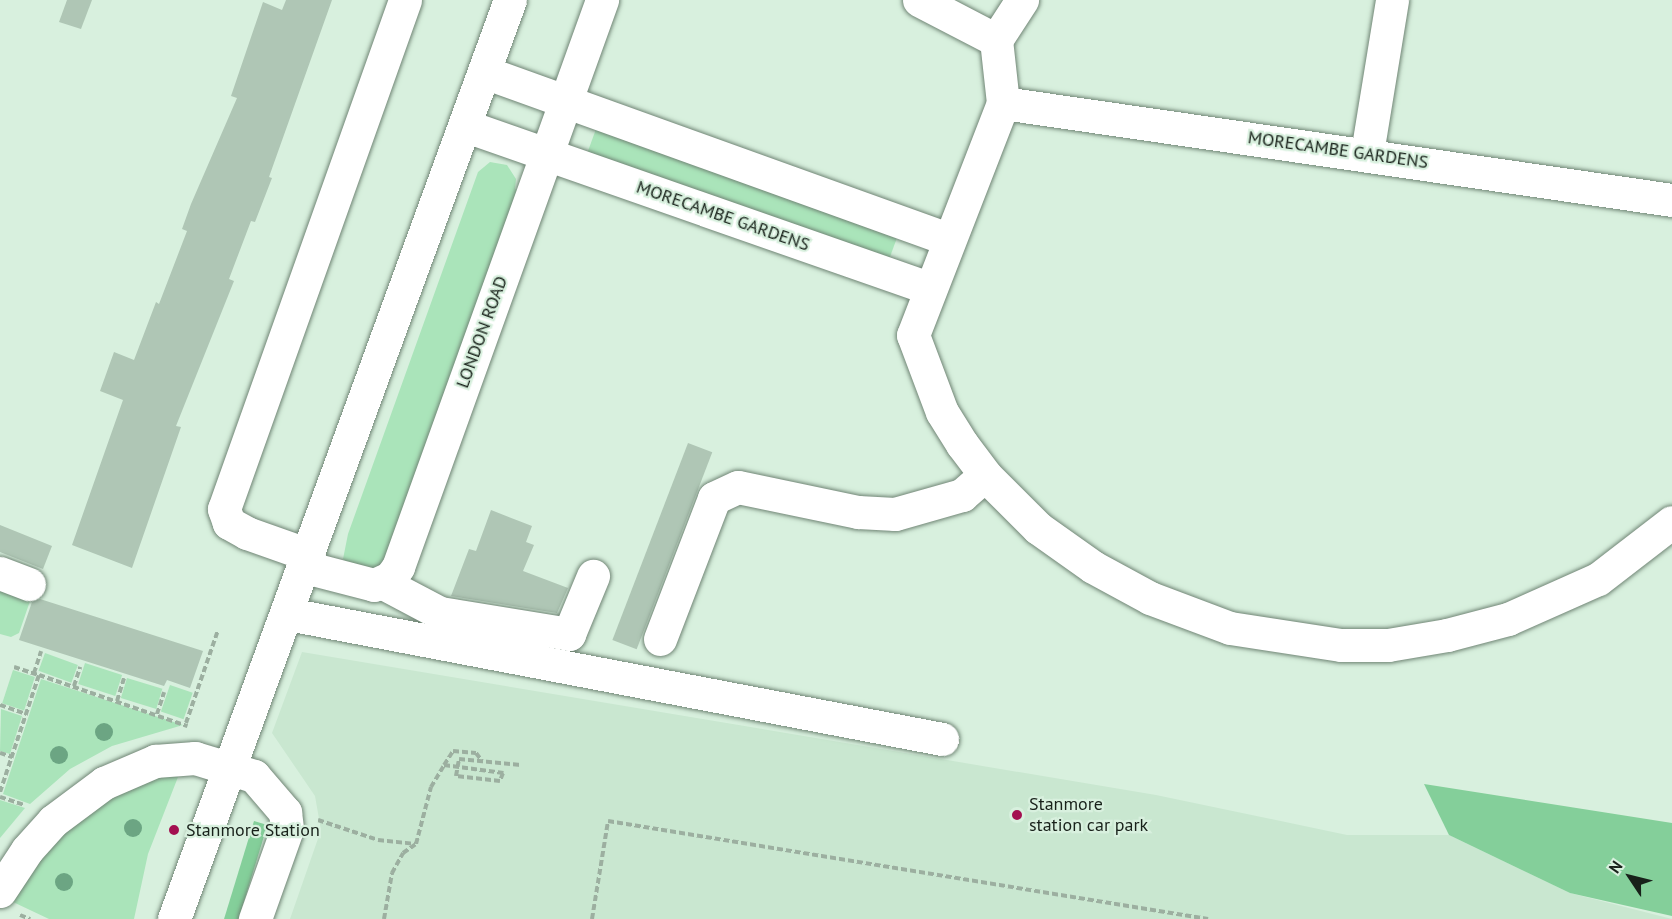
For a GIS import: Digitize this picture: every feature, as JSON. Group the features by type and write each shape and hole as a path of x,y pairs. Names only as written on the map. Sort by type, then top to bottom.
{"street":[{"path":"405,0 224,509 229,523 247,533 361,585 383,583 440,613 569,634 593,576"},
{"path":"174,919 288,614 510,0"},
{"name":"LONDON ROAD","path":"383,583 398,567 602,0"},
{"path":"919,0 996,40"},
{"path":"1022,0 996,40 1003,103 948,238 913,335 923,369 942,412 985,475 1038,528 1093,567 1150,598 1230,628 1341,645 1389,645 1447,635 1508,619 1598,579 1672,522"},
{"path":"1367,153 1392,0"},
{"path":"484,72 948,238"},
{"name":"MORECAMBE GARDENS","path":"1003,103 1367,153 1672,200"},
{"name":"MORECAMBE GARDENS","path":"466,126 929,288"},
{"path":"660,639 714,498 738,487 858,512 895,514 962,495 985,475"},
{"path":"288,614 942,739"},
{"path":"1,884 53,822 104,783 155,761 176,757 230,767 254,776 285,812 287,829 255,919"}],"path":[{"path":"188,732 186,723 218,630"},
{"path":"34,673 41,651"},
{"path":"14,667 186,723"},
{"path":"74,686 80,667"},
{"path":"36,809 0,795 39,675"},
{"path":"117,700 124,678"},
{"path":"157,714 164,692"},
{"path":"0,705 26,714"},
{"path":"384,919 392,873 403,853 416,844 430,787 453,751 476,753 482,761"},
{"path":"0,753 12,758"},
{"path":"444,765 456,766 468,768 503,773 500,781 456,776 458,767 459,759 521,765"},
{"path":"592,919 608,821 1208,919"},
{"path":"325,822 378,840 416,844"}],"shaded area":[{"path":"302,652 1156,795 1347,835 1449,835 1570,893 1672,919 290,919 321,830 315,796 272,733"}],"green space":[{"path":"596,129 897,238 888,263 587,153"},
{"path":"490,162 507,165 516,179 515,189 522,193 383,564 373,569 351,566 343,559 348,534 478,172"},
{"path":"0,591 30,601 19,633 11,637 0,634"},
{"path":"45,653 78,665 71,683 39,671"},
{"path":"85,663 122,675 115,696 78,684"},
{"path":"13,670 35,677 24,710 2,703"},
{"path":"127,678 162,689 156,709 121,698"},
{"path":"41,679 183,725 112,746 70,769 30,804 3,794"},
{"path":"170,685 193,693 184,719 161,711"},
{"path":"1,709 22,716 10,754 0,751"},
{"path":"174,773 178,777 148,854 134,919 49,919 13,902 42,855 88,809 133,784"},
{"path":"1424,784 1672,823 1672,916 1570,893 1449,835"},
{"path":"0,800 25,808 0,838"},
{"path":"254,821 267,825 239,919 224,919"}],"building":[{"path":"67,0 92,0 81,29 59,22"},
{"path":"286,0 332,0 269,177 272,178 255,222 251,221 229,279 234,281 176,426 181,427 132,568 72,545 123,400 100,391 114,352 134,360 156,302 159,304 187,231 182,229 191,204 237,98 231,96 263,2 282,10"},
{"path":"688,443 712,452 637,649 612,640"},
{"path":"491,510 532,526 526,542 534,545 523,571 568,588 557,613 451,596 469,549 476,551"},
{"path":"0,525 52,546 43,569 0,552"},
{"path":"40,599 203,651 190,688 167,680 164,686 19,640 32,602"}],"place":[{"name":"Stanmore station car park","path":"1017,815"},
{"name":"Stanmore Station","path":"174,830"}]}
